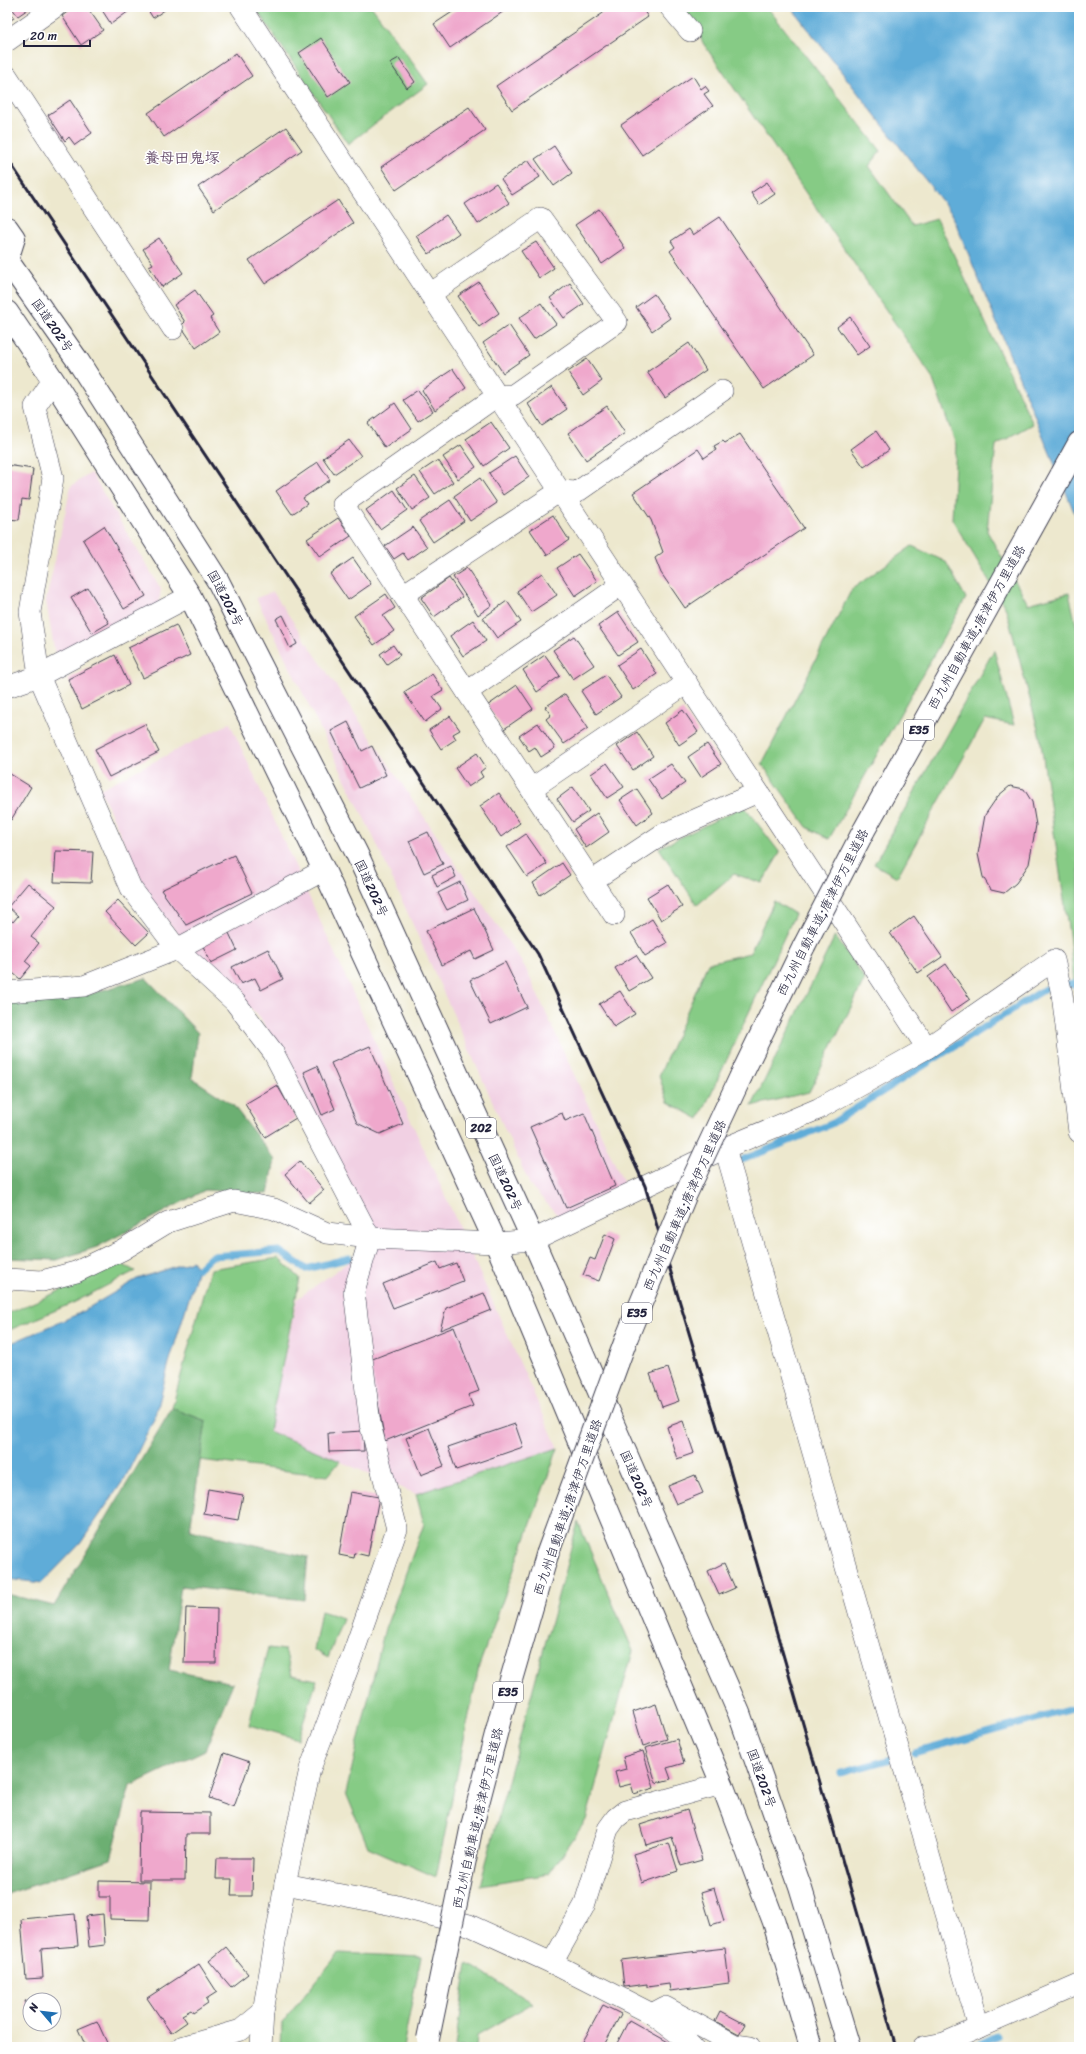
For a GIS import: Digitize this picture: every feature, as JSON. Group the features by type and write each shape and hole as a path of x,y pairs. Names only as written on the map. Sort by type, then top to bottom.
{"main road":[{"path":"7,228 14,238 7,260"},
{"name":"国道202号","path":"7,260 78,361 218,581 357,854 533,1240 739,1713 800,1886 849,2047"},
{"name":"202","path":"7,312 53,380 190,596 324,870 496,1243 722,1784 774,1922 811,2047"},
{"name":"西九州自動車道;唐津伊万里道路","path":"427,2043 471,1830 502,1711 547,1555 627,1337 685,1196 804,946 863,832 1079,443"}],"street":[{"path":"7,41 55,7"},
{"path":"241,7 927,1048"},
{"path":"670,7 690,31"},
{"path":"7,76 173,329"},
{"path":"430,294 541,218 617,322 513,395 497,396 343,504 614,915"},
{"path":"53,380 35,407 53,478 30,612 39,676 131,888 177,949 235,1002 273,1052 370,1238 354,1291 370,1424 397,1529 348,1668 310,1769 285,1884 264,2012 261,2047"},
{"path":"404,595 560,491 577,492 722,392"},
{"path":"467,692 621,585"},
{"path":"7,687 39,676 190,596"},
{"path":"531,789 687,683"},
{"path":"592,881 662,834 758,792"},
{"path":"7,992 84,986 177,949 324,870"},
{"path":"7,1279 42,1281 76,1272 122,1250 168,1222 234,1201 274,1209 327,1233 370,1238 496,1243 533,1240 725,1148 818,1109 927,1048 1054,960 1060,985 1079,1132"},
{"path":"725,1148 978,2028"},
{"path":"552,1963 584,1906 608,1829 616,1818 625,1811 722,1784"},
{"path":"285,1884 393,1905 469,1925 552,1963 652,2014 679,2034 692,2047"},
{"path":"924,2047 944,2043 1079,1984"},
{"path":"652,2014 665,2007 735,2045 750,2047"},
{"path":"181,2047 241,2030 264,2012"}],"shaded area":[{"path":"91,473 161,589 158,608 56,660 46,601 71,486"},
{"path":"273,592 525,967 625,1186 561,1219 530,1185 373,836 256,598"},
{"path":"230,723 558,1448 416,1494 269,1431 297,1299 379,1240 260,1017 199,960 150,900 100,789"}],"green space":[{"path":"255,7 372,7 428,84 348,144"},
{"path":"683,7 767,7 881,151 869,166 912,226 937,219 1033,424 996,445 987,531 1028,604 1069,593 1079,638 1079,1034 1069,934 1040,737 1006,609 952,519 956,445 932,377 703,43 693,20"},
{"path":"912,546 946,562 966,598 829,839 807,827 762,764 852,589"},
{"path":"994,650 1014,725 985,719 897,877 874,864"},
{"path":"744,806 780,853 762,883 734,874 697,905 659,848"},
{"path":"774,901 795,914 699,1119 668,1102 659,1076 708,963 750,953"},
{"path":"835,936 865,979 809,1092 752,1106"},
{"path":"146,978 198,1033 192,1078 233,1105 275,1160 268,1194 205,1190 97,1247 57,1260 7,1258 7,1002 89,994"},
{"path":"278,1258 300,1278 269,1431 340,1461 328,1476 200,1460 206,1421 172,1408 210,1269"},
{"path":"121,1264 135,1271 75,1302 7,1331 7,1314"},
{"path":"172,1408 206,1421 190,1530 308,1557 304,1600 181,1586 169,1670 233,1683 205,1750 130,1786 111,1859 7,1894 7,1594 54,1606"},
{"path":"558,1448 479,1666 436,1877 368,1847 346,1793 384,1632 424,1524 416,1494"},
{"path":"578,1522 633,1651 586,1820 549,1874 480,1885"},
{"path":"321,1611 343,1618 328,1658 314,1650"},
{"path":"268,1648 285,1650 292,1675 317,1680 298,1739 249,1725"},
{"path":"339,1953 421,1957 403,2047 281,2047 282,2023"},
{"path":"467,1963 533,2003 477,2035 476,2047 455,2047"}],"water":[{"path":"791,7 1079,7 1079,524 952,214"},
{"path":"192,1261 198,1269 169,1363 156,1415 125,1478 80,1544 42,1583 7,1579 7,1345 78,1314 137,1279"}],"building":[{"path":"11,7 31,7 18,16"},
{"path":"74,7 87,7 103,30 81,45 62,16"},
{"path":"100,7 126,7 129,11 111,24"},
{"path":"146,7 169,7 153,18"},
{"path":"460,7 510,7 450,48 434,24"},
{"path":"612,7 641,7 648,17 512,110 496,86"},
{"path":"7,8 14,18 7,22"},
{"path":"321,38 350,82 328,97 299,53"},
{"path":"236,53 252,76 164,137 148,113"},
{"path":"399,58 415,82 407,88 390,63"},
{"path":"693,76 701,89 705,86 709,91 704,94 713,106 642,155 621,125"},
{"path":"70,100 92,133 75,145 69,137 65,141 48,115"},
{"path":"469,107 485,130 396,190 381,167"},
{"path":"286,127 302,150 214,210 198,187"},
{"path":"554,146 572,173 554,186 535,159"},
{"path":"528,160 540,177 512,195 501,179"},
{"path":"767,182 775,194 759,205 751,193"},
{"path":"496,183 509,203 478,224 465,204"},
{"path":"338,200 353,223 265,284 249,260"},
{"path":"599,209 625,248 602,264 575,225"},
{"path":"446,215 459,233 429,254 416,236"},
{"path":"720,217 813,355 764,389 670,251 675,247 671,241 689,229 693,235"},
{"path":"159,238 183,273 162,287 149,266 153,264 143,249"},
{"path":"536,242 554,268 539,278 521,251"},
{"path":"479,282 499,313 479,327 458,296"},
{"path":"570,283 584,304 564,318 550,298"},
{"path":"195,290 213,316 210,318 219,332 196,348 181,326 185,322 174,305"},
{"path":"654,294 670,318 652,331 636,307"},
{"path":"541,303 556,324 534,339 519,318"},
{"path":"850,317 870,346 857,355 837,327"},
{"path":"509,325 529,355 503,373 483,343"},
{"path":"689,343 706,370 665,398 647,372"},
{"path":"587,359 602,381 583,395 568,372"},
{"path":"453,369 466,388 435,410 422,390"},
{"path":"552,387 567,409 542,426 528,404"},
{"path":"418,390 433,411 418,421 403,400"},
{"path":"395,403 412,429 385,448 368,423"},
{"path":"607,406 625,433 586,460 568,433"},
{"path":"491,422 509,448 484,466 466,439"},
{"path":"876,431 889,450 864,467 851,449"},
{"path":"740,434 804,528 685,608 661,573 655,558 663,552 651,520 633,493 698,449 704,458 716,450 714,446 723,441 725,443"},
{"path":"349,440 361,456 334,474 323,458"},
{"path":"461,445 476,467 458,479 443,457"},
{"path":"515,456 529,477 503,495 489,473"},
{"path":"438,460 453,482 435,494 420,472"},
{"path":"318,462 330,480 303,498 307,504 292,514 276,491"},
{"path":"7,465 33,469 29,500 22,499 19,520 7,519"},
{"path":"415,476 430,498 412,510 397,488"},
{"path":"480,478 497,503 470,521 454,496"},
{"path":"394,490 407,510 380,529 366,510"},
{"path":"450,500 464,521 433,542 419,521"},
{"path":"553,515 569,540 547,555 530,530"},
{"path":"338,518 351,536 320,557 307,539"},
{"path":"104,526 146,596 124,609 83,540"},
{"path":"413,527 427,547 408,560 403,553 394,559 385,546"},
{"path":"578,554 597,581 575,596 557,568"},
{"path":"353,558 371,584 348,600 330,574"},
{"path":"467,568 492,605 478,615 453,577"},
{"path":"542,573 557,595 531,612 517,591"},
{"path":"449,578 462,597 434,617 421,598"},
{"path":"88,588 109,623 92,633 71,598"},
{"path":"386,594 395,608 383,616 394,631 374,645 354,616"},
{"path":"507,601 521,622 497,638 483,618"},
{"path":"618,612 638,642 618,655 598,626"},
{"path":"283,615 297,644 290,648 276,619"},
{"path":"473,620 486,641 463,656 450,636"},
{"path":"176,625 190,655 143,678 128,648"},
{"path":"574,636 594,665 573,679 553,650"},
{"path":"393,645 400,655 387,664 380,654"},
{"path":"641,649 657,674 633,690 617,665"},
{"path":"115,655 129,685 82,709 68,679"},
{"path":"545,655 560,676 537,692 523,670"},
{"path":"432,674 443,690 433,696 442,709 425,722 404,692"},
{"path":"606,675 621,697 596,714 581,691"},
{"path":"517,685 533,709 504,729 487,706"},
{"path":"565,694 588,728 564,744 546,719 551,715 545,707"},
{"path":"683,710 698,732 679,745 665,723"},
{"path":"450,716 460,730 453,734 456,739 441,749 429,730"},
{"path":"348,722 362,751 372,746 386,775 359,788 331,731"},
{"path":"538,723 555,748 541,757 535,747 529,751 519,736"},
{"path":"145,724 159,752 109,777 95,749"},
{"path":"637,732 653,756 633,770 617,746"},
{"path":"707,744 721,764 701,777 688,757"},
{"path":"477,753 486,767 480,772 483,777 468,787 455,768"},
{"path":"607,763 624,787 607,798 591,774"},
{"path":"671,764 685,783 662,799 648,779"},
{"path":"7,772 31,787 11,820 7,818"},
{"path":"1010,786 1024,789 1032,802 1036,825 1029,864 1016,883 1004,893 991,890 983,877 978,854 985,815 998,796"},
{"path":"573,787 589,811 573,822 557,799"},
{"path":"637,789 653,813 637,825 620,800"},
{"path":"499,793 520,823 501,837 480,806"},
{"path":"597,813 609,832 586,848 574,829"},
{"path":"428,832 443,864 424,873 409,841"},
{"path":"526,834 547,864 527,877 507,847"},
{"path":"56,851 93,852 91,883 54,882"},
{"path":"234,855 252,893 186,925 161,890"},
{"path":"562,863 570,875 540,895 533,883"},
{"path":"451,866 456,877 437,887 432,875"},
{"path":"460,882 468,900 447,910 438,893"},
{"path":"28,883 56,906 31,937 39,943 25,961 31,966 20,979 7,968 7,917 13,922 18,916 8,907"},
{"path":"668,884 682,907 661,920 647,897"},
{"path":"118,900 149,933 136,945 105,912"},
{"path":"474,908 494,950 475,959 471,951 442,965 426,931"},
{"path":"914,916 942,957 918,973 890,933"},
{"path":"652,919 667,943 645,956 631,933"},
{"path":"228,931 237,950 211,963 202,944"},
{"path":"268,949 283,979 261,990 255,978 241,984 232,967"},
{"path":"636,955 651,978 629,991 615,968"},
{"path":"505,962 527,1007 491,1024 470,980"},
{"path":"946,964 970,999 951,1012 928,977"},
{"path":"620,991 635,1014 614,1027 599,1004"},
{"path":"370,1046 403,1124 380,1134 357,1123 331,1063"},
{"path":"317,1066 335,1109 322,1115 304,1072"},
{"path":"277,1085 296,1118 265,1137 245,1104"},
{"path":"562,1113 565,1121 584,1113 615,1186 566,1208 530,1127"},
{"path":"300,1161 324,1190 309,1203 285,1174"},
{"path":"605,1234 615,1239 599,1281 583,1275 590,1258 595,1260"},
{"path":"437,1262 440,1269 456,1263 463,1281 393,1308 383,1284"},
{"path":"484,1293 491,1310 440,1330 446,1308"},
{"path":"454,1327 479,1391 468,1395 473,1406 385,1441 370,1360"},
{"path":"668,1368 679,1401 662,1407 650,1374"},
{"path":"683,1421 694,1453 677,1459 667,1427"},
{"path":"515,1424 523,1447 456,1470 448,1447"},
{"path":"429,1428 444,1466 421,1475 406,1438"},
{"path":"363,1431 364,1451 329,1452 328,1433"},
{"path":"695,1475 703,1493 676,1504 668,1486"},
{"path":"208,1489 243,1495 238,1520 204,1514"},
{"path":"350,1492 379,1497 368,1556 355,1553 354,1558 339,1555"},
{"path":"724,1563 735,1588 719,1595 708,1571"},
{"path":"186,1608 217,1609 216,1663 184,1663"},
{"path":"656,1704 667,1739 643,1746 633,1712"},
{"path":"677,1739 684,1763 667,1768 671,1779 656,1783 645,1748"},
{"path":"643,1751 654,1788 634,1794 631,1784 619,1787 615,1772 626,1769 623,1757"},
{"path":"224,1753 250,1762 234,1807 209,1798"},
{"path":"687,1810 702,1860 681,1866 672,1837 646,1845 640,1825"},
{"path":"140,1812 210,1813 210,1834 186,1834 185,1880 139,1880"},
{"path":"669,1843 678,1871 642,1883 633,1854"},
{"path":"217,1858 253,1858 252,1896 231,1896 232,1879 216,1879"},
{"path":"99,1881 150,1882 149,1920 110,1919 110,1897 99,1897"},
{"path":"714,1888 724,1921 711,1925 701,1892"},
{"path":"75,1914 78,1946 41,1949 43,1978 26,1979 21,1919"},
{"path":"103,1914 105,1945 89,1947 86,1916"},
{"path":"226,1947 248,1974 231,1987 209,1961"},
{"path":"725,1948 729,1983 670,1991 669,1984 647,1987 647,1984 624,1987 621,1960"},
{"path":"199,1964 217,1992 206,1999 208,2003 193,2013 191,2010 182,2015 187,2022 171,2033 147,1998"},
{"path":"603,2005 621,2014 603,2047 580,2047"},
{"path":"720,2011 745,2024 739,2034 715,2021"},
{"path":"629,2020 670,2043 668,2047 615,2047"},
{"path":"97,2021 108,2045 104,2047 86,2047 78,2029"}],"waterway":[{"path":"742,1160 831,1124 1045,989 1079,983"},
{"path":"198,1269 212,1256 279,1251 306,1269 350,1258"},
{"path":"914,1753 1079,1707"},
{"path":"841,1773 891,1759"},
{"path":"973,2047 997,2036"}],"railway":[{"path":"7,158 538,954 645,1186 728,1463 896,2047"}],"district":[{"name":"養母田鬼塚","path":"182,158"}]}
